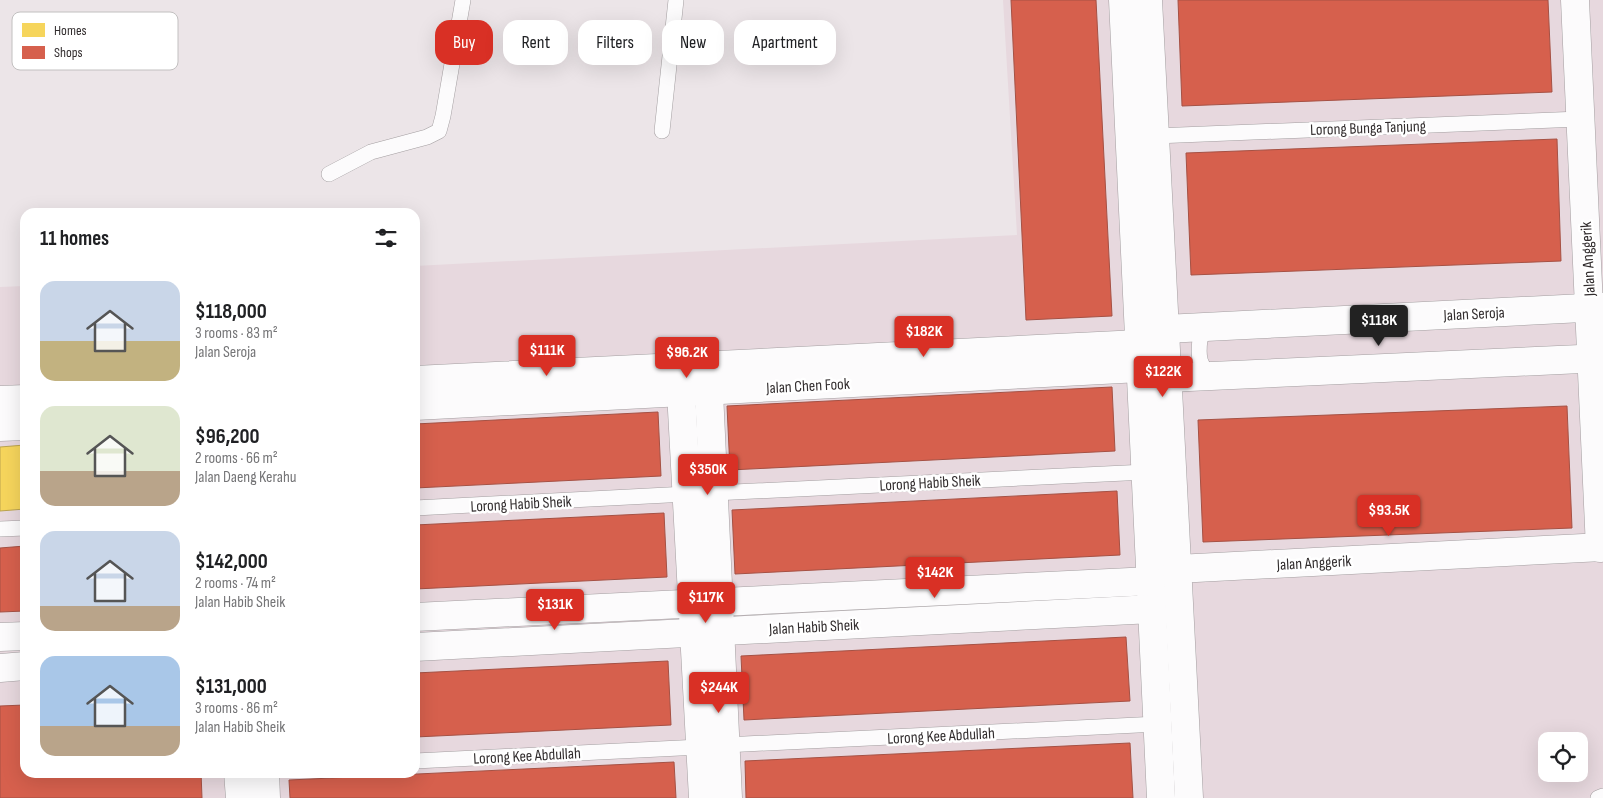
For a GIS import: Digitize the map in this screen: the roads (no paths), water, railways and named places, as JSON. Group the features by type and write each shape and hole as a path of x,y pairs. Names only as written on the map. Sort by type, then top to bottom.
{"street":[{"path":"1123,0 1161,798"},
{"path":"1148,0 1189,798"},
{"name":"Jalan Anggerik","path":"1177,569 1602,548 1596,307 1580,118 1575,0"},
{"name":"Jalan Seroja","path":"1165,329 1596,307"},
{"name":"Jalan Chen Fook","path":"420,380 681,379 1140,356"},
{"path":"1167,378 1597,359"},
{"path":"707,632 719,602 709,378"},
{"path":"681,379 692,603 707,632 713,746 728,798"},
{"name":"Jalan Chen Fook","path":"420,405 681,379"},
{"path":"0,400 20,399"},
{"path":"0,427 20,426"},
{"name":"Jalan Habib Sheik","path":"420,617 1151,581"},
{"name":"Jalan Habib Sheik","path":"420,647 1152,609"},
{"path":"0,637 20,636"},
{"path":"0,668 20,666"},
{"path":"703,798 713,746"},
{"path":"238,778 240,798"},
{"path":"265,778 266,798"}],"lane":[{"path":"329,174 371,152 427,137 438,131 443,116 463,0"},
{"path":"662,131 676,0"},
{"name":"Lorong Bunga Tanjung","path":"1155,136 1580,118"},
{"path":"1209,327 1200,340 1201,363 1203,368 1216,375"},
{"name":"Lorong Habib Sheik","path":"714,493 1146,472"},
{"name":"Lorong Habib Sheik","path":"420,508 686,494"},
{"path":"0,529 20,528"},
{"name":"Lorong Kee Abdullah","path":"420,761 1158,724"},
{"path":"1598,798 1603,796"}]}
